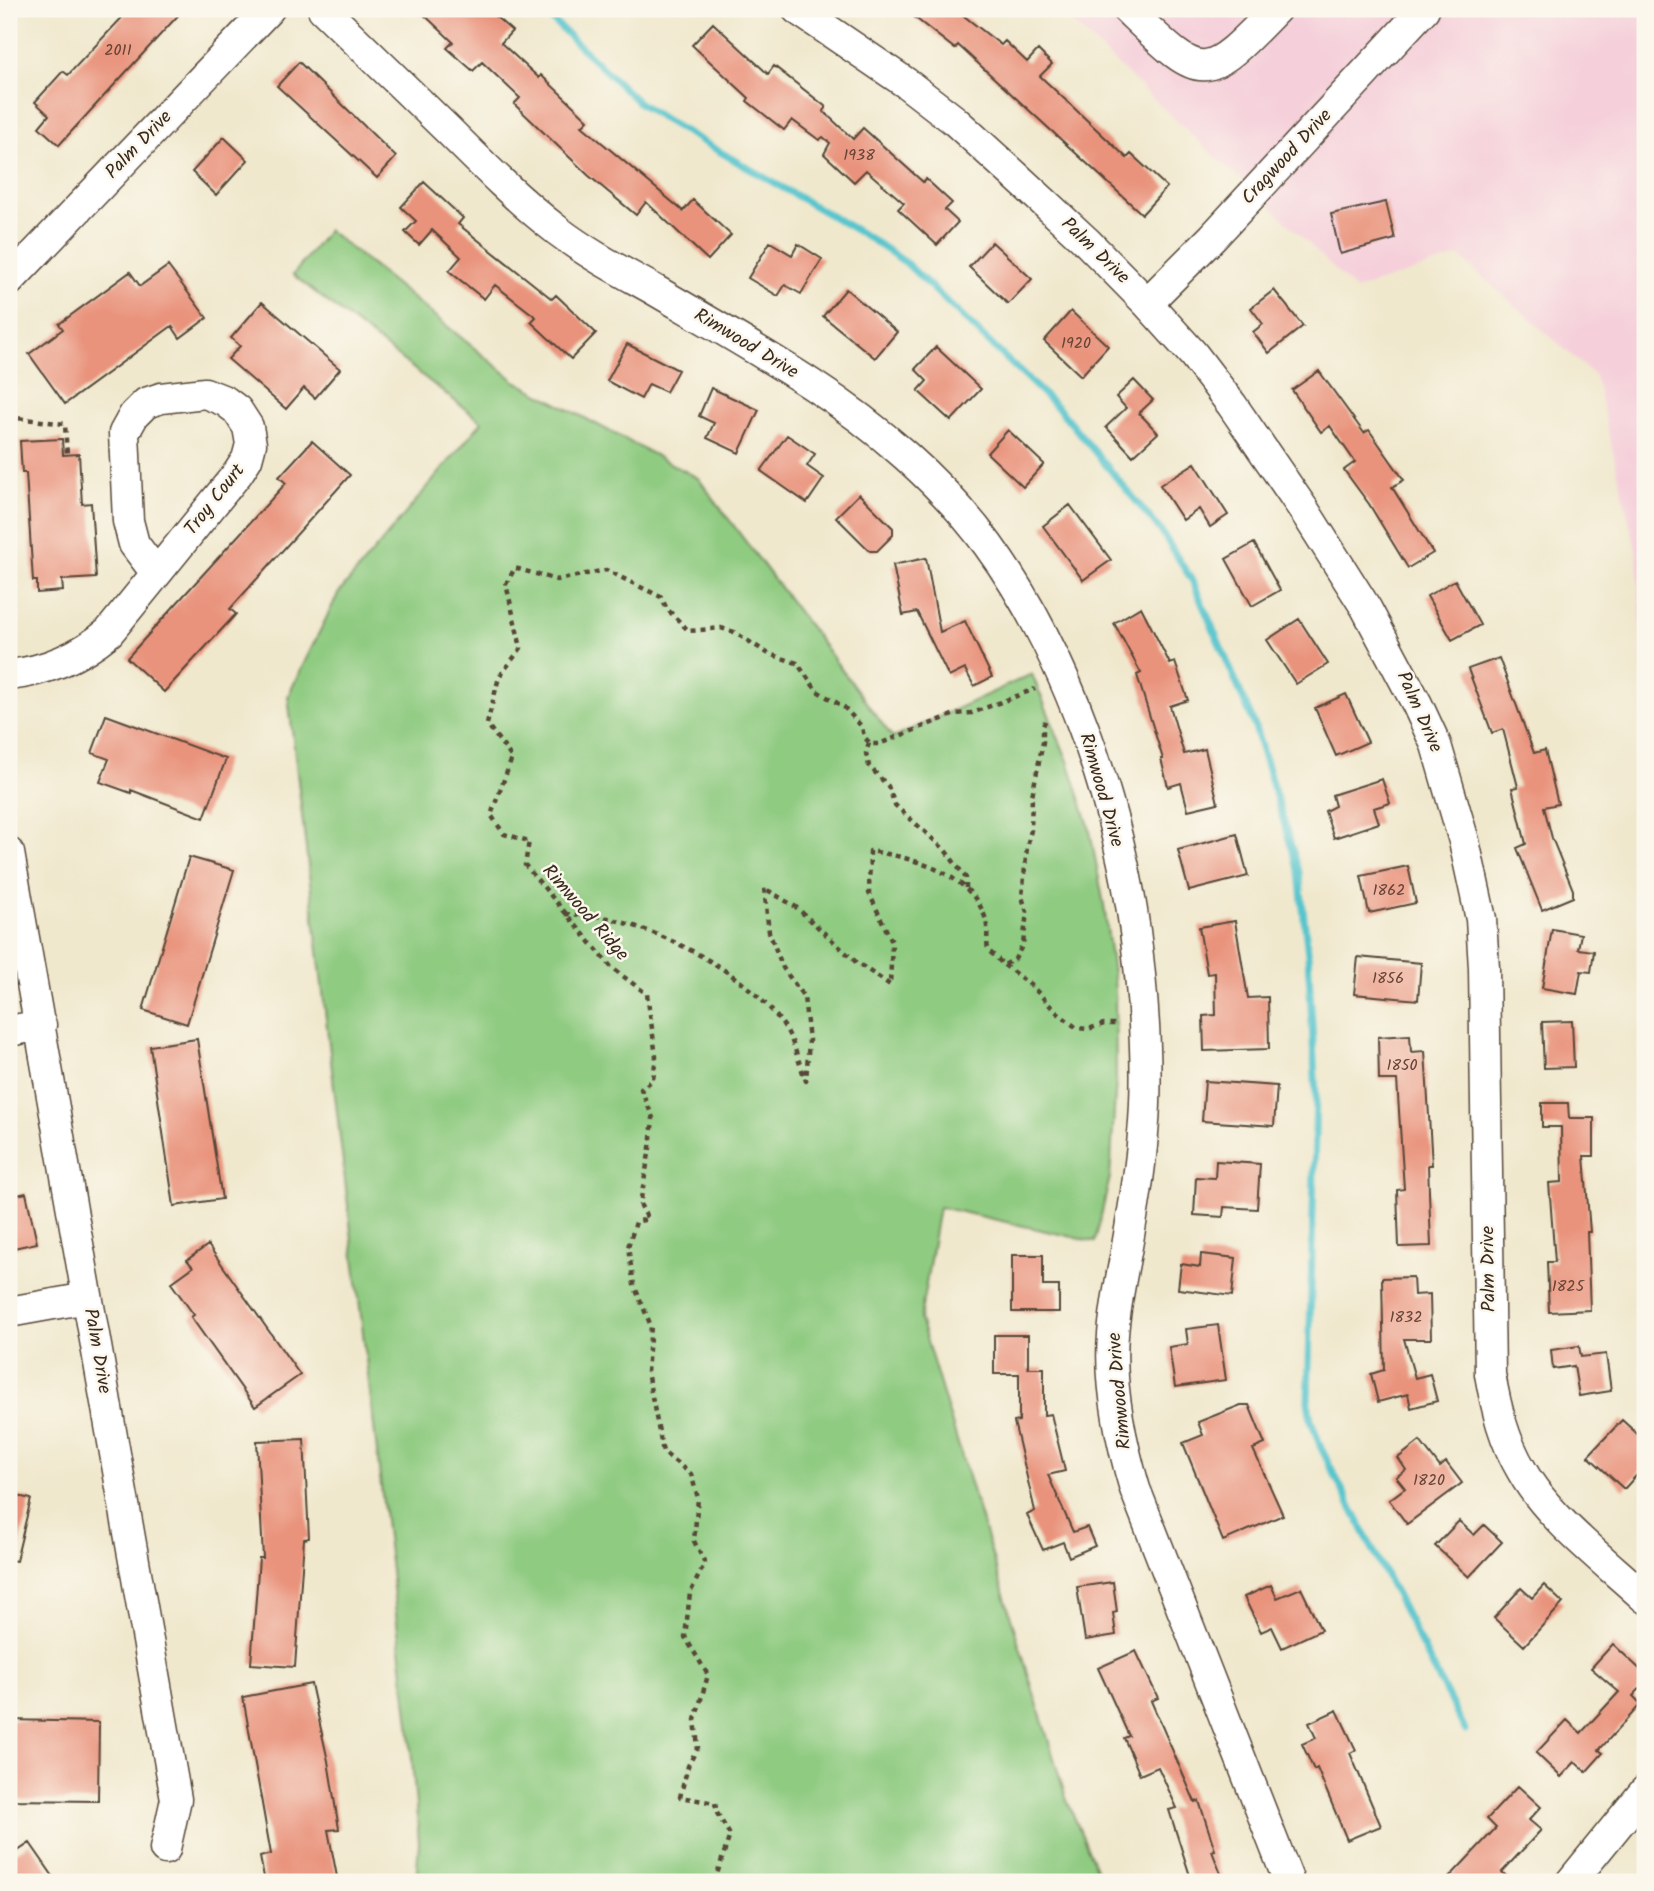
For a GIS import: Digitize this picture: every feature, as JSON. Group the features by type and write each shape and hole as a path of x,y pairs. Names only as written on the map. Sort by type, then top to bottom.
{"street":[{"name":"Palm Drive","path":"9,280 269,9"},
{"name":"Rimwood Drive","path":"323,9 500,180 560,232 602,260 814,386 856,414 895,446 958,509 988,545 1015,588 1060,673 1093,754 1109,808 1134,924 1140,974 1145,1095 1143,1133 1136,1200 1112,1338 1119,1423 1135,1489 1289,1882"},
{"name":"Palm Drive","path":"797,9 906,83 954,120 1087,242 1147,303 1232,405 1304,510 1394,656 1436,745 1458,818 1481,919 1490,1374 1496,1408 1521,1471 1539,1497 1645,1598"},
{"path":"1128,9 1171,51 1194,66 1217,64 1237,50 1261,14"},
{"name":"Cragwood Drive","path":"1147,303 1213,237 1423,9"},
{"name":"Troy Court","path":"9,675 50,666 92,646 125,614 238,473 251,444 248,427 237,410 225,401 205,393 161,398 146,403 134,415 124,433 128,522 134,544 156,573"},
{"name":"Palm Drive","path":"9,853 176,1799 165,1849"},
{"path":"9,1031 41,1025"},
{"path":"9,1311 87,1298"},
{"path":"1571,1882 1645,1791"}],"path":[{"path":"9,417 65,424 67,455"},
{"name":"Rimwood Ridge","path":"717,1882 716,1877 730,1835 717,1813 715,1803 680,1797 688,1766 698,1747 695,1720 708,1675 685,1637 690,1593 705,1563 694,1541 698,1498 691,1474 663,1452 646,1372 650,1326 635,1285 628,1247 636,1222 648,1219 640,1204 653,1118 640,1089 653,1080 656,1056 649,1005 647,994 611,968 525,865 529,841 505,834 491,815 512,758 487,724 499,677 521,648 506,584 515,568 558,580 606,569 661,597 667,610 689,631 722,628 734,632 769,654 797,663 817,691 844,707 862,727 869,743"},
{"path":"965,889 966,878 945,850 895,805 888,786 873,773 866,753 869,743 879,744 955,714 972,713 1035,689"},
{"path":"1004,965 1015,959 1023,944 1027,912 1022,897 1031,831 1032,796 1043,742 1043,726 1047,717"},
{"path":"565,915 607,918 658,936 699,955 748,987 785,1027 806,1081 809,1040 804,997 783,968 769,932 764,888 796,908 856,962 890,985 892,942 869,893 870,851 908,858 925,864 975,897 988,923 988,950 1032,986 1055,1011 1077,1028 1117,1024"}],"shaded area":[{"path":"1058,9 1645,9 1645,732 1637,553 1595,376 1459,256 1355,290 1272,207"}],"green space":[{"path":"328,230 515,381 698,478 893,738 1032,674 1068,761 1089,826 1104,905 1115,989 1116,1079 1110,1177 1095,1242 939,1207 920,1319 1066,1798 1102,1882 416,1882 419,1842 409,1724 288,696 338,594 482,422 293,275"}],"building":[{"path":"130,9 184,9 59,145 39,127 49,115 35,102 63,71 68,75"},
{"path":"418,9 487,9 512,31 501,43 539,78 541,75 588,120 582,126 683,211 693,200 731,235 708,260 646,202 636,215 588,175 514,104 520,98 482,62 473,71 447,48 453,42"},
{"path":"904,9 955,9 1001,45 1005,41 1027,62 1038,50 1052,64 1040,76 1127,158 1131,154 1167,187 1142,214 958,45 955,49"},
{"path":"713,23 768,74 774,66 826,107 823,111 853,139 863,128 923,182 926,179 952,203 945,210 958,222 937,245 898,209 904,203 866,170 854,182 824,154 830,143 823,137 819,140 792,120 784,130 747,101 749,98 692,45"},
{"path":"299,62 396,157 377,178 277,86"},
{"path":"224,137 248,160 216,195 192,172"},
{"path":"424,182 463,218 458,224 552,299 556,295 596,333 571,359 531,322 536,317 495,285 484,299 449,271 461,257 432,230 419,245 405,232 416,221 401,207"},
{"path":"1386,202 1395,239 1340,254 1331,214"},
{"path":"770,242 792,255 798,244 822,259 801,294 785,285 778,296 748,278"},
{"path":"992,242 1032,279 1008,304 969,267"},
{"path":"168,266 207,318 180,338 172,326 65,404 29,354 63,329 59,324 130,272 140,286"},
{"path":"846,289 897,332 875,358 823,316"},
{"path":"1274,290 1303,326 1269,353 1253,332 1263,324 1251,308"},
{"path":"262,302 340,369 315,398 304,388 286,409 228,359 240,346 231,338"},
{"path":"1071,311 1108,346 1081,376 1044,341"},
{"path":"627,344 678,370 666,392 649,384 641,399 607,381"},
{"path":"936,347 981,389 951,421 918,391 927,381 915,369"},
{"path":"1319,371 1364,433 1369,430 1404,480 1392,487 1433,553 1408,568 1369,504 1344,470 1355,462 1330,426 1321,432 1292,390"},
{"path":"1134,380 1153,400 1139,413 1158,433 1133,456 1106,427 1126,408 1116,397"},
{"path":"711,388 759,410 739,453 707,438 714,423 699,416"},
{"path":"1008,430 1044,464 1023,487 987,453"},
{"path":"787,435 815,454 807,466 824,478 807,503 761,471"},
{"path":"62,439 63,455 79,454 82,504 91,503 96,578 62,580 63,591 37,593 37,581 33,581 26,473 22,473 20,441"},
{"path":"312,441 350,475 230,609 236,614 164,692 127,658 286,483 279,477"},
{"path":"1195,463 1228,515 1210,527 1199,509 1183,520 1160,485"},
{"path":"859,494 893,528 893,535 877,551 870,551 836,517"},
{"path":"1070,505 1111,560 1083,580 1043,526"},
{"path":"1254,543 1280,590 1252,606 1226,559"},
{"path":"926,558 940,632 965,621 992,677 974,686 965,669 949,677 917,612 903,615 893,565"},
{"path":"1455,580 1480,625 1452,640 1427,596"},
{"path":"1141,607 1170,664 1175,662 1188,700 1170,706 1184,754 1205,749 1218,803 1188,810 1181,783 1168,787 1163,759 1137,675 1141,673 1114,623"},
{"path":"1299,619 1328,664 1296,684 1267,640"},
{"path":"1499,658 1534,753 1545,750 1558,804 1544,807 1552,838 1573,890 1573,897 1542,910 1517,848 1526,844 1512,788 1518,787 1503,729 1492,733 1468,669"},
{"path":"1346,694 1368,742 1336,756 1315,708"},
{"path":"106,715 226,759 204,818 131,790 131,793 100,782 109,759 92,753"},
{"path":"1382,779 1390,803 1374,808 1379,823 1334,838 1325,811 1335,806 1332,795"},
{"path":"1237,834 1248,876 1189,891 1178,850"},
{"path":"189,857 234,870 187,1024 143,1010"},
{"path":"1408,866 1416,903 1369,913 1361,876"},
{"path":"1235,921 1248,998 1268,997 1269,1049 1204,1051 1203,1016 1216,1015 1215,973 1207,974 1199,927"},
{"path":"1552,929 1581,934 1578,949 1594,951 1591,972 1581,971 1577,994 1542,988"},
{"path":"1358,957 1421,963 1418,1000 1354,994"},
{"path":"1572,1021 1574,1067 1544,1068 1542,1022"},
{"path":"1410,1035 1411,1052 1425,1051 1432,1165 1428,1165 1431,1246 1399,1247 1397,1190 1404,1189 1397,1080 1379,1080 1378,1037"},
{"path":"197,1039 222,1199 174,1206 150,1046"},
{"path":"1205,1081 1277,1086 1274,1126 1202,1121"},
{"path":"1542,1103 1568,1103 1569,1118 1594,1118 1594,1156 1584,1156 1590,1232 1587,1232 1590,1310 1549,1312 1547,1262 1555,1262 1549,1183 1562,1182 1561,1127 1542,1127"},
{"path":"1216,1161 1260,1164 1257,1209 1224,1207 1223,1217 1194,1215 1196,1177 1215,1178"},
{"path":"26,1193 37,1243 9,1249 9,1197"},
{"path":"208,1245 300,1375 255,1407 191,1317 194,1315 171,1283 193,1267 187,1260"},
{"path":"1201,1254 1236,1258 1232,1296 1178,1289 1181,1264 1200,1267"},
{"path":"1012,1255 1043,1255 1043,1286 1059,1286 1059,1312 1012,1312"},
{"path":"1413,1277 1414,1295 1430,1294 1431,1339 1404,1339 1415,1378 1430,1374 1437,1401 1411,1408 1408,1394 1378,1402 1371,1374 1384,1370 1382,1278"},
{"path":"1218,1325 1226,1380 1175,1387 1169,1347 1188,1344 1186,1329"},
{"path":"994,1335 1028,1335 1028,1368 1044,1368 1044,1415 1051,1414 1065,1471 1048,1475 1073,1532 1087,1527 1095,1546 1069,1557 1063,1542 1043,1550 1027,1515 1035,1511 1014,1422 1019,1421 1019,1374 994,1374"},
{"path":"1579,1346 1581,1357 1606,1354 1611,1391 1579,1396 1574,1366 1553,1369 1551,1350"},
{"path":"1241,1405 1249,1405 1265,1444 1253,1449 1283,1515 1223,1541 1183,1443 1203,1435 1198,1422"},
{"path":"1622,1420 1645,1441 1645,1466 1624,1489 1588,1456"},
{"path":"304,1439 309,1538 304,1539 295,1667 251,1664 259,1558 263,1558 257,1441"},
{"path":"1420,1441 1440,1467 1446,1462 1462,1483 1407,1524 1389,1500 1405,1488 1396,1477 1406,1470 1398,1458"},
{"path":"9,1494 31,1499 16,1561 9,1560"},
{"path":"1459,1521 1474,1535 1484,1525 1502,1542 1469,1577 1435,1546"},
{"path":"1113,1582 1117,1612 1113,1613 1116,1635 1085,1640 1077,1587"},
{"path":"1271,1585 1277,1598 1301,1588 1321,1630 1282,1648 1272,1627 1261,1632 1244,1597"},
{"path":"1544,1585 1563,1603 1524,1646 1494,1618 1521,1588 1532,1598"},
{"path":"1613,1644 1645,1674 1645,1683 1633,1696 1641,1704 1599,1750 1603,1753 1586,1772 1575,1762 1561,1777 1536,1753 1567,1720 1581,1733 1619,1692 1591,1668"},
{"path":"1136,1651 1158,1698 1151,1701 1195,1802 1199,1801 1215,1850 1212,1851 1224,1882 1192,1882 1169,1810 1177,1808 1158,1767 1140,1775 1124,1738 1129,1736 1098,1668"},
{"path":"311,1684 339,1829 328,1830 338,1882 265,1882 260,1857 271,1854 243,1697"},
{"path":"1337,1710 1356,1750 1350,1753 1381,1826 1347,1840 1317,1768 1314,1770 1302,1744 1316,1738 1309,1723"},
{"path":"9,1720 99,1722 98,1801 9,1800"},
{"path":"1518,1786 1541,1807 1529,1820 1541,1830 1502,1872 1512,1882 1445,1882 1496,1828 1487,1819"},
{"path":"30,1843 57,1882 9,1882 9,1857"}],"waterway":[{"path":"541,9 638,102 866,236 905,262 1060,410 1161,531 1193,582 1254,724 1299,872 1308,955 1316,1095 1308,1402 1311,1420 1321,1448 1465,1730"}]}
